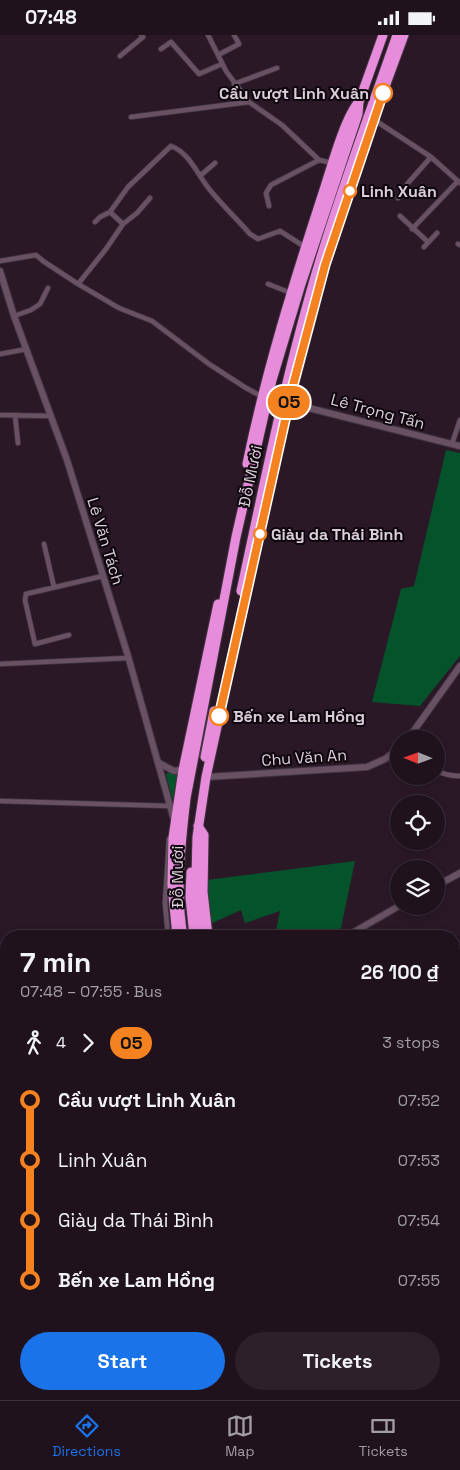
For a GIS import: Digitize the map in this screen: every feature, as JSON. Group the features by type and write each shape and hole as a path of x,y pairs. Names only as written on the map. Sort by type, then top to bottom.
{"highway":[{"name":"Đỗ Mười","path":"265,397 358,114 359,102 383,35"},
{"name":"Đỗ Mười","path":"194,930 190,888 193,831 215,706 319,262 371,117 397,35"},
{"name":"Đỗ Mười","path":"371,117 391,72 404,35"},
{"path":"389,59 391,72"},
{"name":"Đỗ Mười","path":"176,930 172,885 172,852 175,823 265,397 290,293 333,163 353,110 359,102"},
{"path":"265,397 286,402"},
{"name":"Đỗ Mười","path":"183,930 180,879 181,840 187,769"},
{"path":"198,826 204,777"},
{"name":"Đỗ Mười","path":"198,826 196,877 200,930"},
{"name":"Đỗ Mười","path":"198,826 204,835 202,892 207,930"}],"main road":[{"name":"Lê Văn Tách","path":"0,271 2,291 27,349 67,460 128,658 181,840"},
{"name":"Lê Trọng Tấn","path":"286,402 460,446"},
{"path":"414,730 460,666"},
{"name":"Chu Văn An","path":"204,777 367,767 390,755"},
{"path":"159,763 174,771 187,769"},
{"path":"445,881 460,873"},
{"path":"357,930 390,911"}],"street":[{"path":"120,56 143,37 141,35"},
{"path":"208,35 234,84 249,102 282,125 319,160 333,163"},
{"path":"218,55 239,44 234,35"},
{"path":"161,49 171,42 199,74 222,64"},
{"path":"234,84 277,68"},
{"path":"131,117 249,102"},
{"path":"371,117 431,157 459,182 412,229"},
{"path":"95,222 110,212 128,187 171,146 187,158 209,189 250,234 258,239 280,231 305,247"},
{"path":"398,198 408,183 431,157"},
{"path":"269,206 266,193 270,185 319,160"},
{"path":"200,175 215,163"},
{"path":"78,284 123,224 137,213 150,198"},
{"path":"110,212 123,224"},
{"path":"400,216 428,243"},
{"path":"424,247 437,233"},
{"path":"0,261 36,255 78,284 125,311 152,321 246,388 265,397"},
{"path":"268,284 290,293"},
{"path":"14,316 40,304 48,288"},
{"path":"0,354 27,349"},
{"path":"0,415 50,416"},
{"path":"15,415 18,443"},
{"path":"452,444 460,420"},
{"path":"44,544 54,587"},
{"path":"69,635 35,644 24,597 54,587 103,575"},
{"path":"0,664 128,658"},
{"path":"445,774 460,776"},
{"path":"0,801 170,806"},
{"path":"167,930 165,903 168,849 175,823"}],"green space":[{"path":"446,450 460,453 460,656 420,706 372,702 401,589 414,586"},
{"path":"169,771 180,773 175,808 166,775"},
{"path":"355,861 341,928 337,930 276,930 280,911 245,923 241,910 210,924 207,880"}],"bus line":[{"name":"05","path":"219,716 292,389 325,265 383,93"}],"place":[{"name":"Cầu vượt Linh Xuân","path":"383,93"},
{"name":"Linh Xuân","path":"350,191"},
{"name":"Giày da Thái Bình","path":"260,534"},
{"name":"Bến xe Lam Hồng","path":"219,716"}]}
